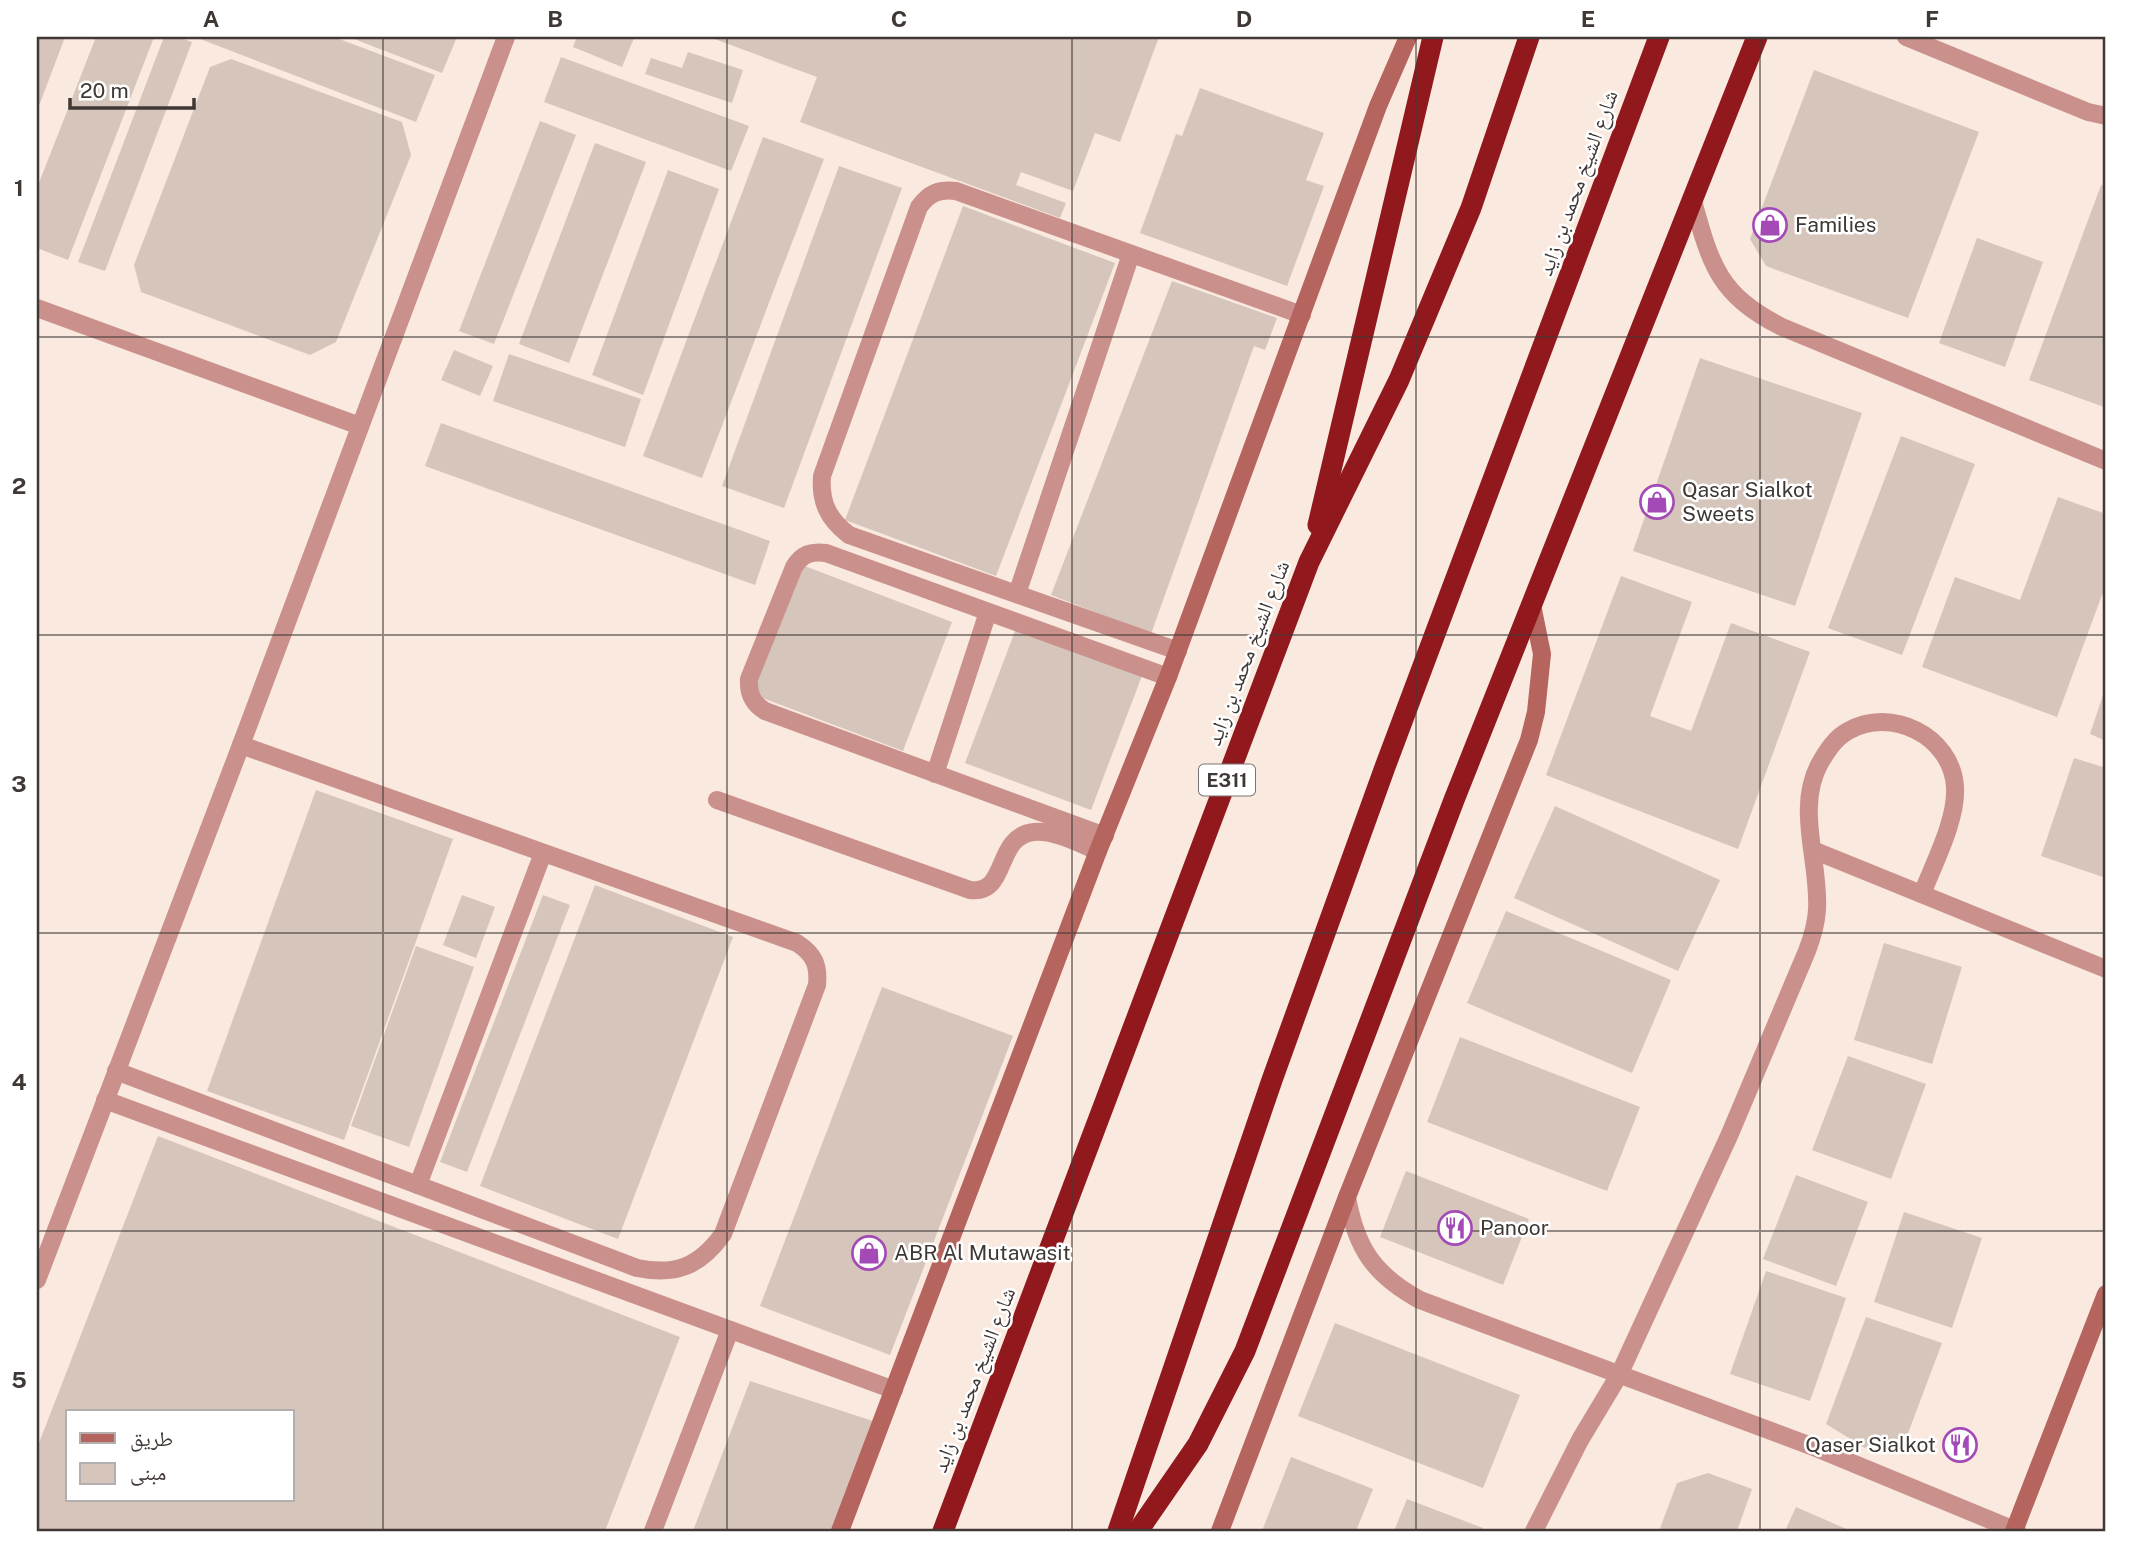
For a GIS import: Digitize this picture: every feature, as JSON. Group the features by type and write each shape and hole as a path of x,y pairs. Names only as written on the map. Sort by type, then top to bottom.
{"highway":[{"path":"1309,562 1433,37"},
{"name":"شارع الشيخ محمد بن زايد","path":"943,1531 1309,562 1399,380 1471,208 1529,37"},
{"name":"شارع الشيخ محمد بن زايد","path":"1118,1531 1272,1080 1375,793 1659,37"},
{"path":"1138,1531 1198,1444 1245,1351 1454,800 1757,37"}],"main road":[{"path":"840,1531 1101,843 1178,651 1378,106 1408,37"},
{"path":"1220,1531 1347,1197 1529,740 1536,712 1542,654 1532,606"},
{"path":"2015,1531 2106,1294"}],"street":[{"path":"37,1280 506,37"},
{"path":"1906,37 2088,112 2106,116"},
{"path":"1178,651 849,535 829,516 821,490 822,477 919,207 934,192 956,191 1302,316"},
{"path":"1693,201 1714,266 1731,292 1754,313 2106,461"},
{"path":"1017,594 1131,254"},
{"path":"37,308 360,426"},
{"path":"1101,843 935,774 765,711 756,705 748,688 749,679 794,566 807,554 826,553 1168,677"},
{"path":"935,774 988,611"},
{"path":"1534,1531 1580,1440 1619,1375 1729,1136 1807,951 1814,931 1817,909 1809,829 1811,787 1818,766 1829,747 1847,731 1870,723 1894,722 1917,729 1936,744 1950,764 1955,786 1954,810 1922,894"},
{"path":"116,1071 637,1268 656,1272 676,1270 695,1263 711,1250 723,1234 817,985 815,960 808,950 797,943 241,745"},
{"path":"717,800 978,891 992,884 1007,850 1014,840 1024,834 1045,832 1101,843"},
{"path":"1813,850 2106,970"},
{"path":"418,1185 543,853"},
{"path":"105,1100 894,1390"},
{"path":"1347,1197 1358,1240 1369,1259 1401,1290 1420,1300 1811,1446 2015,1531"},
{"path":"653,1531 730,1330"}],"building":[{"path":"37,37 65,37 37,111"},
{"path":"96,37 154,37 68,260 37,248 37,188"},
{"path":"164,37 178,37 192,42 105,271 78,262"},
{"path":"195,37 334,37 435,75 416,122"},
{"path":"349,37 457,37 442,73"},
{"path":"577,37 634,38 622,67 573,47"},
{"path":"709,37 1159,37 1120,142 1095,133 1073,191 1021,172 1016,185 1066,203 1060,218 800,122 817,77"},
{"path":"688,52 743,70 732,103 645,74 651,58 682,68"},
{"path":"561,57 749,126 731,171 544,102"},
{"path":"231,59 402,122 411,155 336,342 310,355 141,292 134,265 210,67"},
{"path":"1814,70 1979,132 1908,318 1766,266 1750,239"},
{"path":"1200,88 1324,133 1306,180 1324,186 1287,286 1140,233 1176,134 1182,136"},
{"path":"540,121 576,135 494,344 459,331"},
{"path":"763,137 824,159 702,478 643,456"},
{"path":"595,143 646,162 569,363 519,344"},
{"path":"839,166 902,188 784,508 722,486"},
{"path":"668,170 719,189 643,395 592,375"},
{"path":"2101,185 2106,187 2104,407 2029,380"},
{"path":"963,206 1115,263 996,576 845,520"},
{"path":"1977,238 2043,262 2005,367 1939,343"},
{"path":"1172,281 1277,318 1265,350 1254,346 1151,634 1051,595"},
{"path":"454,350 493,366 480,396 441,380"},
{"path":"509,354 641,399 625,447 493,401"},
{"path":"1700,358 1862,413 1795,606 1633,551"},
{"path":"441,423 770,541 755,585 425,466"},
{"path":"1901,436 1975,464 1902,655 1828,628"},
{"path":"2058,497 2106,514 2106,584 2057,717 1922,667 1955,577 2020,600"},
{"path":"802,565 952,622 903,751 752,694"},
{"path":"1621,576 1692,602 1650,716 1691,731 1731,623 1810,652 1738,849 1546,775"},
{"path":"1017,626 1143,673 1091,810 965,763"},
{"path":"2106,686 2106,741 2090,734"},
{"path":"2074,758 2106,768 2106,878 2041,856"},
{"path":"316,790 453,839 344,1140 207,1091"},
{"path":"1555,806 1720,880 1678,971 1514,898"},
{"path":"595,885 733,937 618,1239 480,1186"},
{"path":"462,895 495,907 476,958 443,945"},
{"path":"543,895 570,905 467,1172 440,1162"},
{"path":"1506,911 1671,980 1632,1073 1467,1003"},
{"path":"1884,943 1962,967 1932,1064 1854,1040"},
{"path":"416,946 474,967 409,1147 351,1126"},
{"path":"882,987 1013,1036 890,1355 760,1306"},
{"path":"1460,1037 1640,1107 1607,1191 1427,1122"},
{"path":"1848,1056 1926,1084 1891,1179 1812,1150"},
{"path":"158,1136 680,1337 605,1531 37,1531 37,1448"},
{"name":"Panoor","path":"1406,1171 1529,1219 1503,1285 1380,1237"},
{"path":"1796,1175 1868,1202 1836,1286 1763,1259"},
{"path":"1904,1212 1982,1238 1952,1328 1874,1302"},
{"path":"1766,1271 1846,1298 1810,1401 1730,1374"},
{"path":"1866,1317 1942,1343 1907,1436 1865,1448 1826,1424"},
{"path":"1335,1323 1520,1395 1483,1488 1298,1416"},
{"path":"750,1381 873,1421 831,1531 693,1531"},
{"path":"1291,1457 1373,1489 1356,1531 1262,1531"},
{"path":"1708,1473 1752,1489 1737,1531 1659,1531 1677,1483"},
{"path":"1407,1499 1483,1528 1482,1531 1394,1531"},
{"path":"1796,1507 1851,1531 1785,1531"}],"place":[{"name":"Families","path":"1770,225"},
{"name":"Qasar Sialkot Sweets","path":"1657,502"},
{"name":"Panoor","path":"1455,1228"},
{"name":"ABR Al Mutawasit","path":"869,1253"},
{"name":"Qaser Sialkot","path":"1960,1445"}]}
